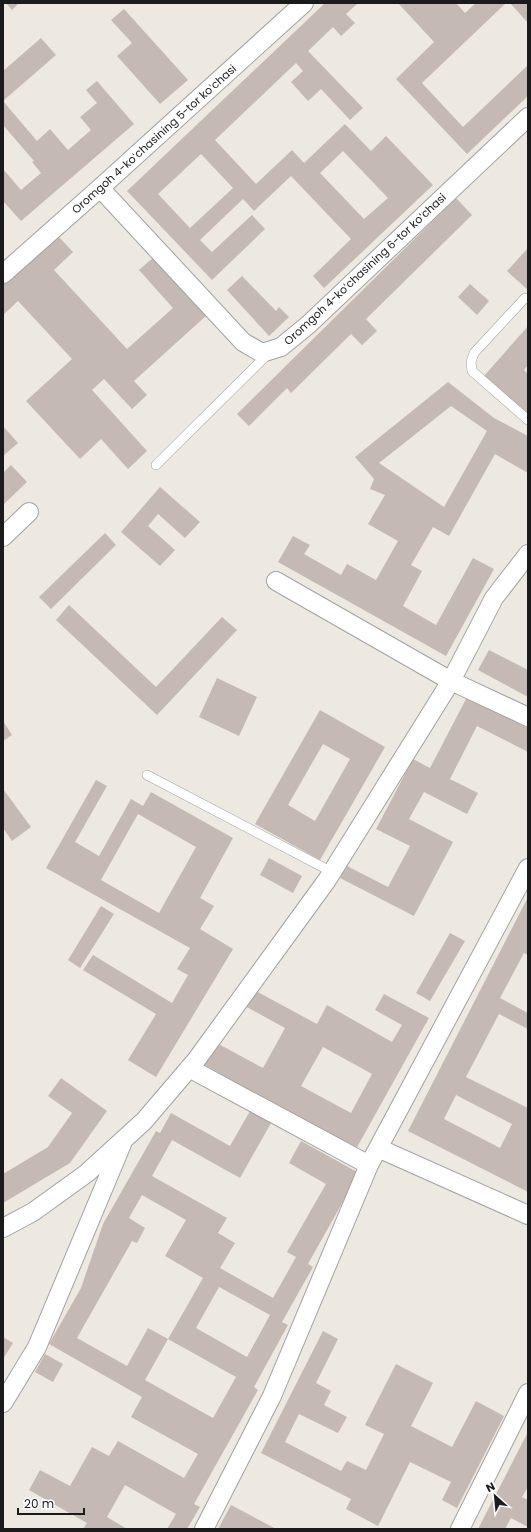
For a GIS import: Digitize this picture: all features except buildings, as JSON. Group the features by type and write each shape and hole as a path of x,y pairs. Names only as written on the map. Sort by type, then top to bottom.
{"street":[{"name":"Oromgoh 4-koʻchasining 5-tor koʻchasi","path":"3,274 304,3"},
{"name":"Oromgoh 4-koʻchasining 6-tor koʻchasi","path":"100,188 243,342 262,353 281,347 308,325 528,117"},
{"path":"3,536 29,512"},
{"path":"3,1228 33,1212 87,1174 144,1121 197,1059 332,872 451,681 494,598 528,554"},
{"path":"276,581 451,681 528,717"},
{"path":"204,1529 272,1396 369,1165 528,868"},
{"path":"189,1068 369,1165"},
{"path":"3,1403 37,1347 124,1140"},
{"path":"378,1148 528,1215"},
{"path":"460,1529 528,1393"}],"lane":[{"path":"525,298 474,353 471,362 472,371 528,420"},
{"path":"156,465 272,350"},
{"path":"147,775 332,872"}]}
